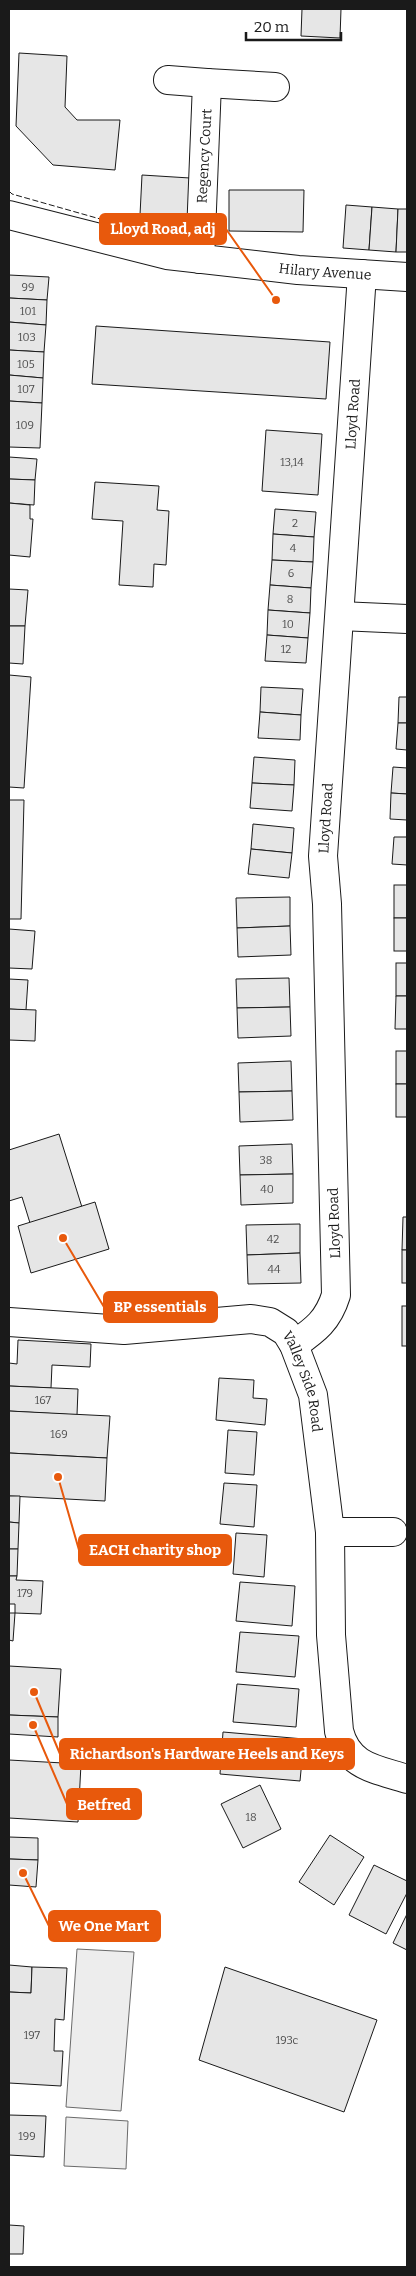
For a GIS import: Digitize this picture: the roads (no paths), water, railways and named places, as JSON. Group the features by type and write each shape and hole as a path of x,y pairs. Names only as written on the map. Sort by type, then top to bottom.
{"street":[{"path":"168,80 275,87"},
{"name":"Regency Court","path":"200,259 207,82"},
{"name":"Hilary Avenue","path":"9,215 166,255 298,270 407,277"},
{"name":"Lloyd Road","path":"294,1345 318,1328 331,1311 336,1295 328,904 323,856 362,274"},
{"path":"340,616 407,619"},
{"name":"Valley Side Road","path":"9,1322 124,1330 251,1319 270,1322 286,1332 294,1345 313,1395 330,1532 331,1635 339,1731 342,1745 349,1755 358,1762 407,1779"},
{"path":"330,1532 393,1532"}],"place":[{"name":"Lloyd Road, adj","path":"276,300"},
{"name":"BP essentials","path":"63,1238"},
{"name":"EACH charity shop","path":"58,1477"},
{"name":"Richardson's Hardware Heels and Keys","path":"34,1692"},
{"name":"Betfred","path":"33,1725"},
{"name":"We One Mart","path":"23,1873"}]}
